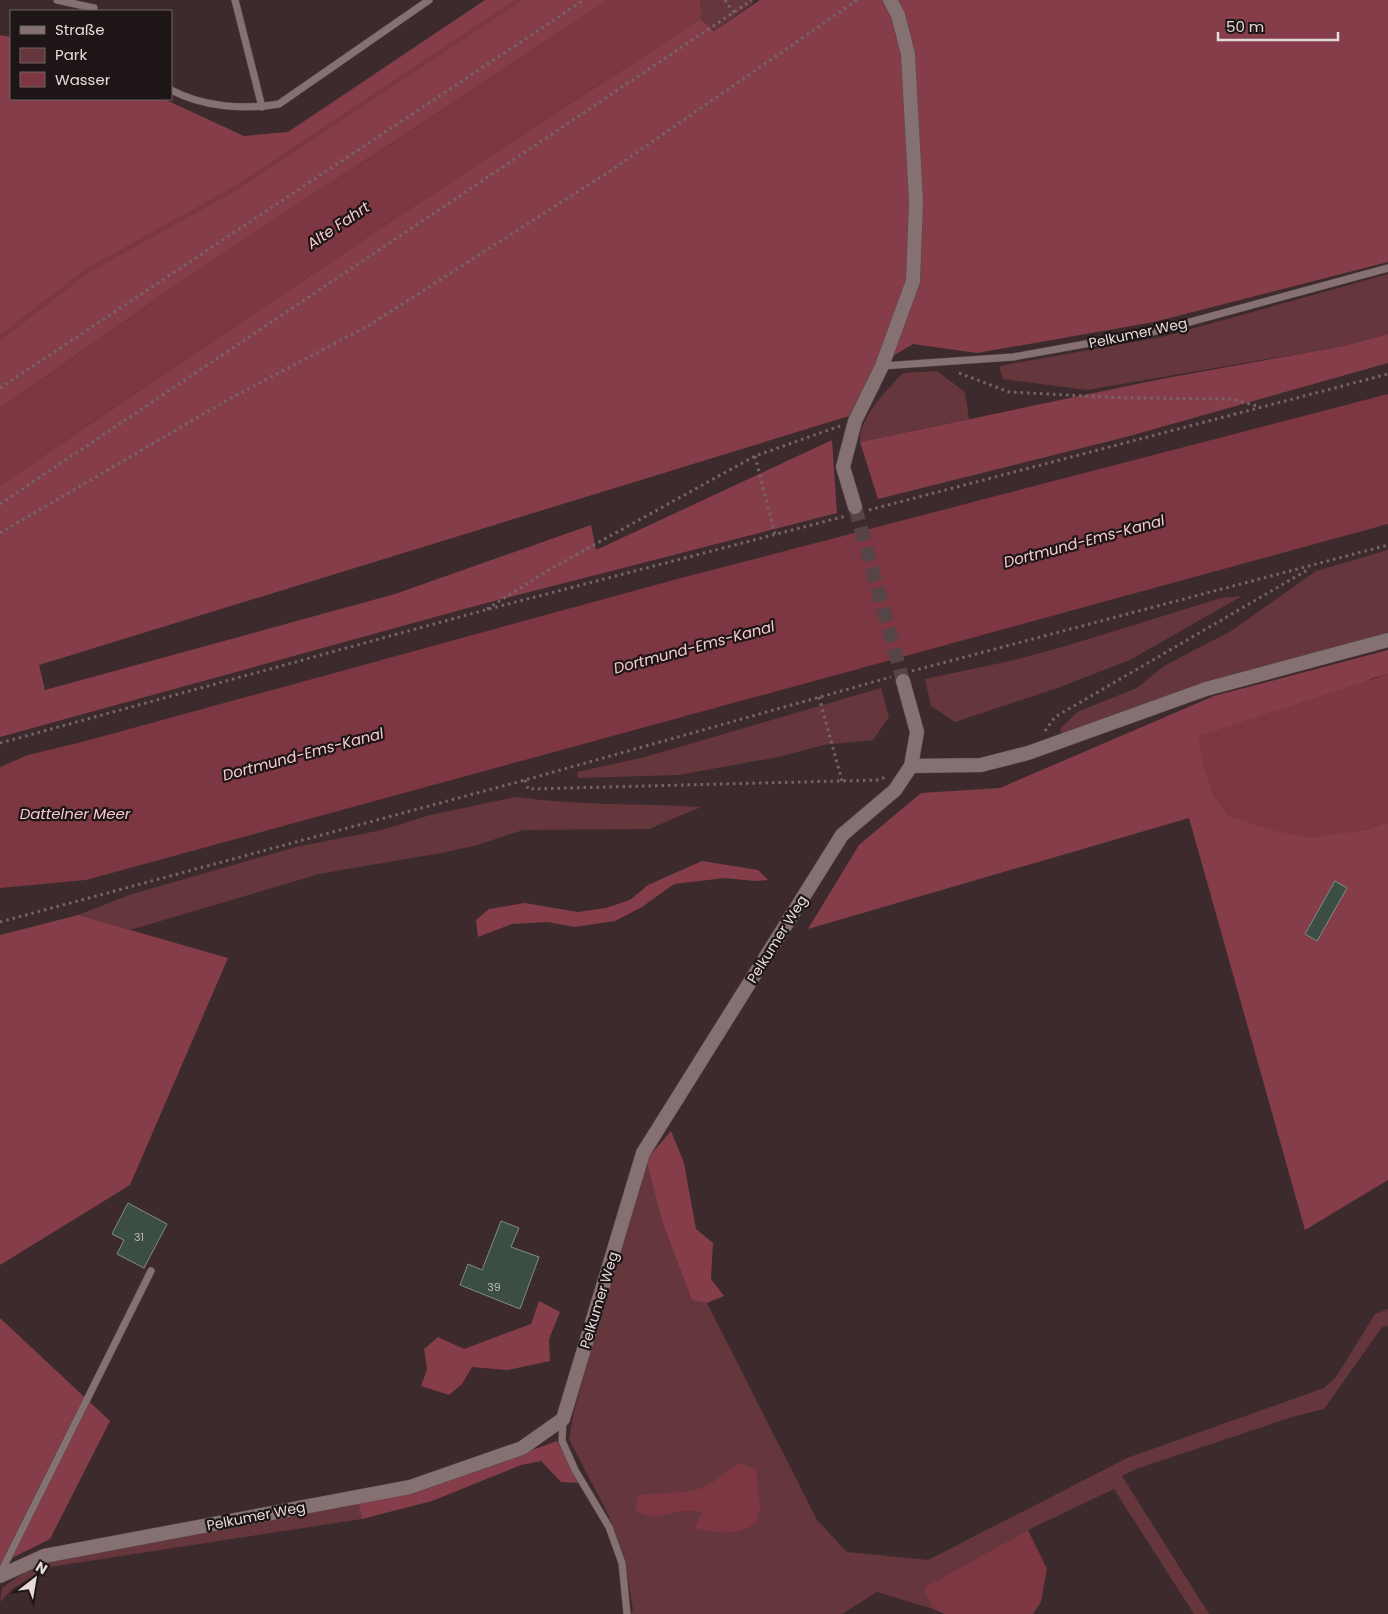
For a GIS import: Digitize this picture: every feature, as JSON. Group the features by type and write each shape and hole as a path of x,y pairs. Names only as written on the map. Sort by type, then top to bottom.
{"street":[{"path":"856,511 843,467 855,420 882,366 913,281 916,202 908,54 898,15 890,0"},
{"path":"911,766 981,765 1019,755 1206,690 1388,640"},
{"name":"Pelkumer Weg","path":"0,1575 44,1556 410,1487 522,1448 563,1419 643,1153 842,835 895,790 911,766 917,732 902,676"}],"lane":[{"path":"56,0 95,6"},
{"path":"235,0 262,107"},
{"path":"172,91 184,97 230,106 262,107 278,104 429,0"},
{"name":"Pelkumer Weg","path":"882,366 1013,357 1157,331 1388,268"},
{"name":"Pelkumer Weg","path":"0,1575 151,1271"},
{"path":"563,1419 562,1441 575,1470 608,1527 622,1563 627,1614"}],"path":[{"path":"0,388 584,0"},
{"path":"725,0 734,12"},
{"path":"0,504 752,0"},
{"path":"0,534 229,399 368,326 610,171 857,0"},
{"path":"933,363 1009,392 1126,398 1231,399 1261,408"},
{"path":"0,743 856,511 1388,374"},
{"path":"485,610 552,568 755,456 855,420"},
{"path":"755,456 776,534"},
{"path":"1,922 525,780 819,697 1238,584 1312,567 1388,545"},
{"path":"1044,732 1055,718 1312,567"},
{"path":"819,697 842,781"},
{"path":"525,780 528,789 878,780 886,777"}],"green space":[{"path":"700,0 751,0 753,3 715,30 704,25 700,19 702,9"},
{"path":"1388,274 1388,334 1344,346 1087,390 1003,379 999,366 1166,336"},
{"path":"937,371 965,392 969,419 860,442 864,423 875,404 903,373"},
{"path":"1388,550 1388,635 1062,735 1060,729 1077,712 1137,688 1164,666 1231,631 1316,571"},
{"path":"1242,596 1130,660 1060,687 955,722 931,706 925,679 1010,661 1066,646 1221,598"},
{"path":"881,688 889,717 873,740 824,745 778,757 678,775 578,778 577,772 645,757"},
{"path":"516,797 585,803 701,807 649,829 523,830 478,845 441,853 319,874 130,930 78,915 132,894 296,847 382,830 430,815"},
{"path":"646,1160 663,1224 692,1299 707,1303 817,1520 847,1552 928,1560 1127,1458 1324,1388 1336,1377 1375,1314 1388,1309 1388,1326 1382,1327 1324,1409 1292,1417 1136,1469 1122,1476 1209,1614 1194,1614 1114,1489 1028,1530 923,1588 933,1609 877,1592 842,1614 631,1614 633,1609 624,1556 609,1516 569,1439 574,1411"},
{"path":"359,1504 362,1519 50,1567 13,1588 0,1602 2,1588 29,1569 61,1558"}],"shaded area":[{"path":"485,0 608,0 191,275 0,408 0,35 10,37 10,100 166,100 244,136 288,132"},
{"path":"760,0 1388,0 1388,262 1154,322 977,353 913,344 873,368 849,416 39,665 45,690 395,594 591,525 596,550 832,440 837,513 475,606 0,737 0,485 400,215 700,19 714,31"},
{"path":"1388,334 1388,363 1126,437 878,499 860,442 1161,379 1344,346"},
{"path":"1388,650 1388,674 1373,678 1203,764 1214,795 1229,816 1366,830 1388,822 1388,1180 1305,1230 1189,818 808,929 859,845 921,793 1000,788 1214,696"},
{"path":"702,861 758,870 768,880 754,881 725,878 674,884 642,907 615,921 574,927 548,922 512,924 478,937 476,920 489,909 525,903 578,912 606,908 630,900 648,885"},
{"path":"78,915 228,958 130,1185 0,1265 0,935"},
{"path":"671,1131 684,1163 696,1229 713,1243 711,1279 724,1296 707,1303 692,1300 663,1224 646,1160"},
{"path":"539,1301 560,1312 549,1339 550,1361 508,1370 472,1367 462,1384 449,1395 421,1386 427,1369 424,1349 438,1337 464,1349 531,1324"},
{"path":"0,1318 110,1421 50,1539 0,1564"},
{"path":"557,1441 579,1483 561,1482 541,1461 521,1465 432,1501 362,1519 359,1504 422,1490"}],"water":[{"name":"Alte Fahrt","path":"608,0 700,0 702,9 700,19 400,215 0,485 0,408 191,275"},
{"name":"Dattelner Meer","path":"1388,394 1388,524 86,880 0,888 0,767 28,755 82,742 681,578"},
{"path":"1388,674 1388,822 1366,830 1310,838 1275,831 1229,816 1214,795 1203,764 1198,736"},
{"path":"741,1463 756,1470 760,1509 756,1523 748,1527 726,1533 711,1532 694,1528 703,1512 688,1510 652,1517 636,1512 637,1496 691,1491 713,1483 731,1468"},
{"path":"1028,1530 1047,1569 1041,1602 1033,1614 945,1614 933,1609 923,1588"}],"building":[{"path":"1335,881 1347,888 1317,941 1305,934"},
{"path":"128,1203 167,1224 144,1268 117,1254 124,1240 112,1234"},
{"path":"501,1221 519,1228 511,1247 539,1257 520,1309 460,1285 468,1264 482,1270"}],"waterway":[{"path":"0,338 87,271 236,188 519,0"}],"tunnel":[{"path":"855,507 903,681"}],"water label":[{"name":"Dortmund-Ems-Kanal","path":"1084,541"},
{"name":"Dortmund-Ems-Kanal","path":"694,647"},
{"name":"Dortmund-Ems-Kanal","path":"303,754"}]}
